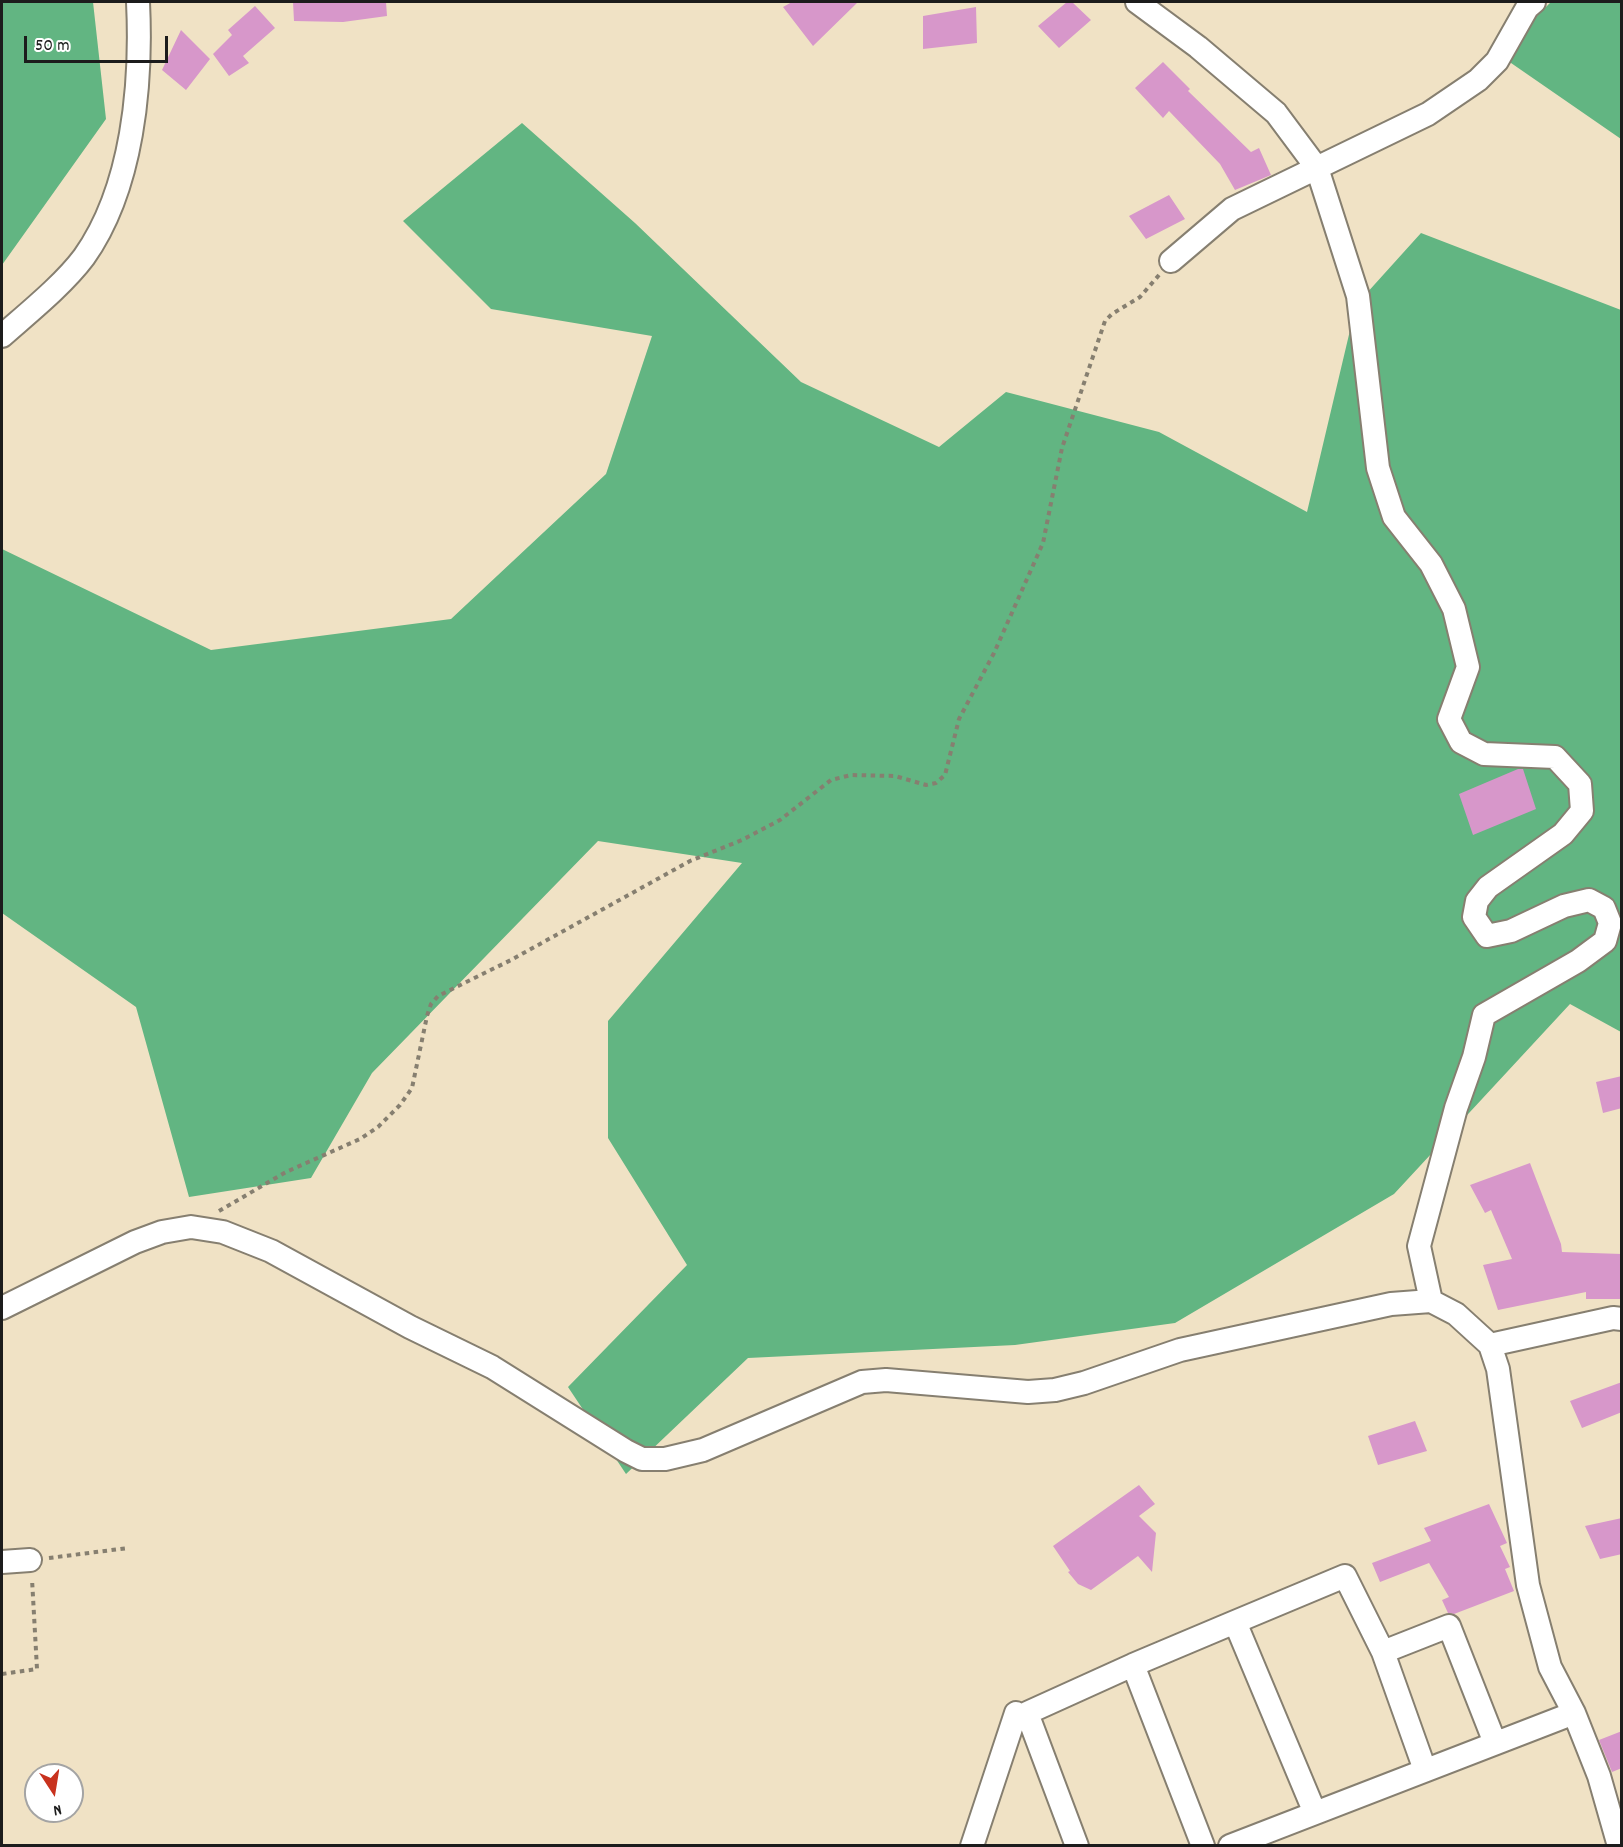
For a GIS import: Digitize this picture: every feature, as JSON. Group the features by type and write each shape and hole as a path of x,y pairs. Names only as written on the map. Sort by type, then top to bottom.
{"street":[{"path":"2,336 82,259 102,230 118,191 134,113 140,49 138,2"},
{"path":"1137,2 1198,47 1276,113 1317,168 1358,296 1378,468 1394,518 1431,564 1454,609 1468,668 1449,719 1461,742 1484,754 1555,757 1580,784 1582,811 1563,834 1488,887 1477,901 1474,917 1487,936 1511,931 1564,906 1589,900 1604,908 1610,923 1605,941 1578,961 1484,1015 1419,1246 1431,1301"},
{"path":"1171,261 1232,209 1428,114 1478,80 1497,61 1527,8 1534,2"},
{"path":"2,1308 135,1242 162,1232 191,1227 223,1232 271,1251 342,1291 492,1367 626,1451 642,1459 665,1459 703,1450 862,1382 885,1380 1028,1392 1055,1390 1084,1383 1180,1350 1391,1304 1431,1301 1456,1314 1490,1345 1497,1369 1528,1585 1550,1667 1574,1713 1599,1776 1619,1845"},
{"path":"1490,1345 1613,1318 1622,1319"},
{"path":"2,1562 30,1560"},
{"path":"1077,1845 1028,1713 1133,1665 1345,1576 1383,1652 1425,1770"},
{"path":"1235,1622 1315,1813"},
{"path":"1383,1652 1449,1626 1495,1743"},
{"path":"1133,1665 1203,1845"},
{"path":"972,1845 1016,1713"},
{"path":"1230,1845 1574,1713"}],"path":[{"path":"191,1227 286,1172 360,1139 378,1127 400,1105 412,1088 427,1016 438,996 511,960 690,861 742,840 780,820 831,780 851,775 895,776 926,785 936,783 945,775 959,719 994,653 1043,543 1062,448 1105,321 1112,314 1140,297 1171,261"},
{"path":"2,1674 37,1669 30,1560 128,1548"}],"green space":[{"path":"2,2 93,2 106,119 2,265"},
{"path":"1551,2 1621,2 1621,139 1498,54"},
{"path":"522,123 635,223 801,382 939,447 1006,392 1159,432 1307,512 1356,305 1421,233 1621,310 1621,1032 1570,1004 1394,1194 1175,1323 1015,1345 748,1358 626,1474 568,1387 687,1265 608,1138 608,1021 742,863 598,841 372,1073 311,1178 189,1197 136,1007 2,913 2,549 211,650 451,619 606,474 652,336 491,309 403,221"}],"building":[{"path":"293,2 386,2 387,16 343,22 294,21"},
{"path":"792,2 858,2 813,46 783,7"},
{"path":"1067,2 1072,2 1091,20 1059,48 1038,26"},
{"path":"255,6 275,28 243,56 249,63 229,76 213,54 232,35 228,30"},
{"path":"976,7 977,43 923,49 923,16"},
{"path":"181,30 210,59 186,90 162,70"},
{"path":"1163,62 1190,89 1188,91 1251,152 1259,148 1271,175 1235,190 1220,164 1169,111 1163,118 1135,88"},
{"path":"1169,195 1185,219 1146,239 1129,216"},
{"path":"1518,769 1523,769 1536,809 1473,835 1459,794"},
{"path":"1622,1076 1622,1108 1603,1113 1596,1082"},
{"path":"1530,1163 1562,1252 1622,1254 1622,1299 1586,1299 1586,1292 1498,1310 1483,1265 1512,1259 1491,1210 1485,1213 1470,1185"},
{"path":"1622,1382 1622,1412 1582,1428 1570,1401"},
{"path":"1415,1421 1427,1451 1378,1465 1368,1436"},
{"path":"1139,1485 1155,1504 1139,1516 1156,1533 1152,1572 1138,1556 1091,1590 1078,1584 1053,1546"},
{"path":"1489,1504 1507,1543 1500,1546 1510,1567 1505,1569 1514,1591 1454,1614 1448,1613 1442,1600 1449,1597 1429,1563 1380,1582 1372,1563 1431,1541 1424,1528"},
{"path":"1622,1518 1622,1554 1600,1559 1585,1526"},
{"path":"1622,1731 1622,1768 1612,1772 1599,1740"}]}
